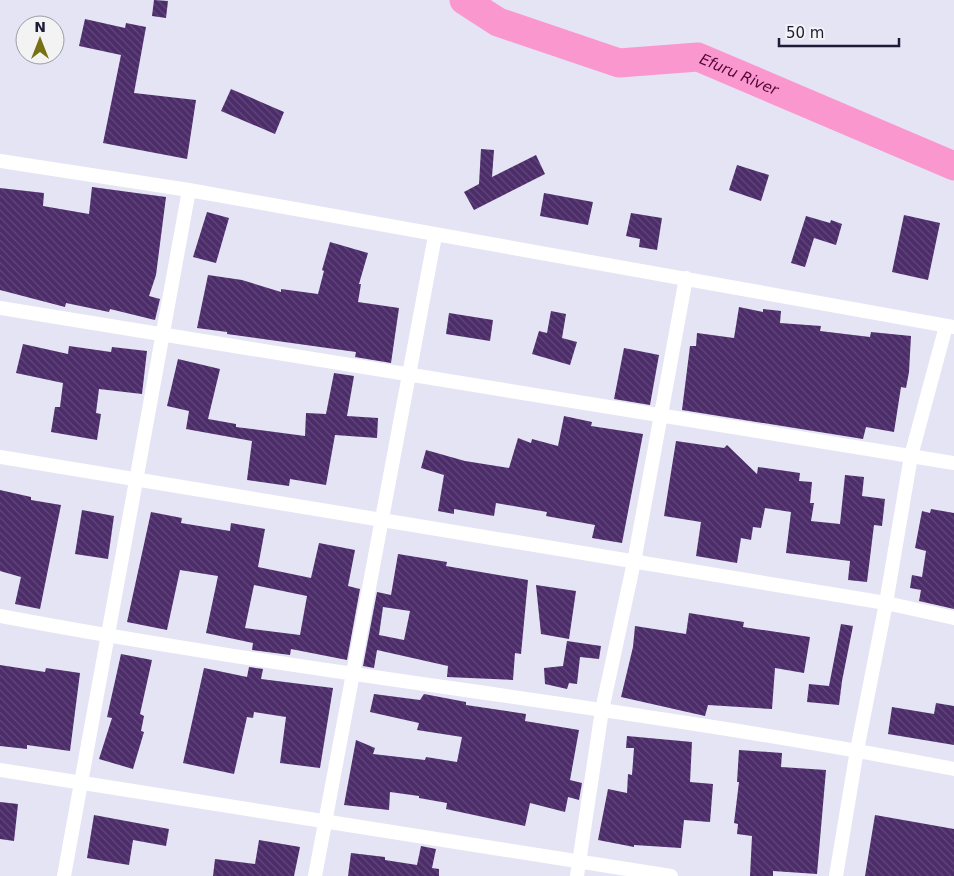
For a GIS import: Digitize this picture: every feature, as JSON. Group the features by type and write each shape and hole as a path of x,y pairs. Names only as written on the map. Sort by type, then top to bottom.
{"street":[{"path":"0,161 189,190 435,236 686,278 950,326 911,456 836,876"},
{"path":"64,876 189,190"},
{"path":"315,876 411,375 435,236"},
{"path":"578,869 602,710 634,562 659,415 686,278"},
{"path":"0,308 954,463"},
{"path":"0,457 886,604 954,618"},
{"path":"0,616 108,636 857,750 954,769"},
{"path":"0,770 325,823 578,869 671,876"}],"building":[{"path":"154,0 168,1 166,18 152,16"},
{"path":"85,19 125,28 126,23 146,27 134,93 196,100 187,159 103,143 121,55 79,46"},
{"path":"231,89 284,112 275,134 221,111"},
{"path":"481,149 494,150 492,177 536,155 545,174 474,210 464,192 479,184"},
{"path":"737,165 769,175 761,201 729,190"},
{"path":"92,187 166,197 156,275 149,296 160,299 155,320 110,309 109,312 66,303 65,307 0,290 0,188 44,193 43,206 89,214"},
{"path":"544,193 593,202 588,225 540,216"},
{"path":"207,212 229,218 216,263 193,257"},
{"path":"631,213 662,218 657,250 639,247 640,239 626,236"},
{"path":"904,215 940,223 928,280 892,272"},
{"path":"806,216 830,223 831,220 842,224 836,245 814,238 805,267 791,263"},
{"path":"330,242 368,253 359,284 361,284 358,302 399,308 391,363 355,357 356,352 197,328 208,275 242,280 281,292 281,289 318,294"},
{"path":"739,307 763,312 763,309 781,311 780,323 821,326 820,331 870,337 871,332 911,336 909,372 906,388 901,387 894,432 866,427 863,439 682,410 690,346 696,346 697,333 734,338"},
{"path":"551,311 566,314 562,338 577,342 570,365 532,354 539,331 547,333"},
{"path":"449,313 493,320 490,341 446,334"},
{"path":"23,344 68,354 69,346 111,352 112,347 147,351 142,394 99,389 96,413 101,414 97,440 51,432 55,407 60,407 63,383 16,373"},
{"path":"624,348 659,355 650,405 614,399"},
{"path":"178,359 220,369 208,419 236,424 236,427 305,436 306,413 326,414 334,373 354,376 347,416 378,418 377,438 335,435 326,485 290,479 289,486 247,480 252,441 186,429 189,411 167,406"},
{"path":"564,416 592,422 591,426 643,434 622,543 592,538 595,525 546,516 547,512 496,503 494,516 454,509 454,514 438,511 444,475 421,468 426,450 465,461 509,468 518,438 531,443 532,439 558,446"},
{"path":"676,441 724,448 727,445 757,474 758,467 800,473 799,481 812,482 810,503 814,503 811,521 840,524 845,475 864,477 862,496 885,499 882,526 874,525 867,582 848,580 850,561 786,553 791,512 765,508 761,528 753,527 751,540 741,538 737,563 696,556 701,522 664,516"},
{"path":"0,490 31,497 31,500 61,505 40,609 15,604 21,577 0,571"},
{"path":"931,509 954,513 954,609 919,601 921,590 910,588 912,575 922,577 926,551 915,548 922,511 930,513"},
{"path":"82,510 114,516 108,559 75,554"},
{"path":"151,512 182,518 181,523 230,531 231,523 265,529 258,567 311,578 319,543 355,550 348,586 360,589 347,660 291,649 290,655 252,650 253,643 206,633 218,576 180,570 167,630 127,622","holes":["254,585 307,596 300,635 245,628"]},
{"path":"398,554 447,562 446,566 528,580 521,654 515,653 513,680 447,677 448,666 377,650 374,668 363,666 377,592 391,595","holes":["383,607 410,611 404,640 379,635"]},
{"path":"536,585 576,591 569,639 541,634"},
{"path":"689,613 744,622 743,627 810,637 804,673 775,668 772,709 708,705 705,716 621,697 633,647 635,626 686,634"},
{"path":"841,624 853,626 839,705 807,702 809,684 829,686"},
{"path":"567,641 601,646 599,659 580,657 577,684 569,683 567,689 545,684 544,668 563,666"},
{"path":"121,654 152,660 140,714 144,716 141,731 144,732 133,769 99,759 112,718 107,717"},
{"path":"0,665 45,672 46,668 80,673 70,751 27,745 27,749 0,746"},
{"path":"249,667 263,669 261,679 333,688 320,768 280,763 286,717 254,712 253,718 247,717 234,774 183,763 204,668 247,677"},
{"path":"374,694 420,700 424,694 466,702 466,705 526,714 525,721 579,730 570,780 582,783 579,800 568,797 565,812 530,803 525,826 446,809 447,803 419,798 419,796 390,792 389,810 344,805 356,740 375,748 373,754 425,760 426,757 457,762 462,737 417,730 419,723 370,712"},
{"path":"936,703 954,706 954,745 888,734 892,707 934,714"},
{"path":"627,736 692,742 690,782 713,784 710,822 684,820 681,848 634,845 634,847 598,840 608,789 627,793 628,774 632,775 634,748 626,748"},
{"path":"739,750 782,753 781,767 826,770 817,874 773,871 773,876 750,876 752,836 737,834 738,824 734,823 739,782 737,782"},
{"path":"0,802 18,804 14,841 0,839"},
{"path":"94,815 169,829 166,846 133,840 129,865 87,858"},
{"path":"875,815 954,829 954,876 865,876"},
{"path":"259,840 300,847 294,876 213,876 215,859 255,864"},
{"path":"421,846 436,849 432,868 439,869 439,876 348,876 351,853 385,857 385,860 417,865"}],"waterway":[{"name":"Efuru River","path":"464,0 498,22 619,63 698,57 954,166"}]}
